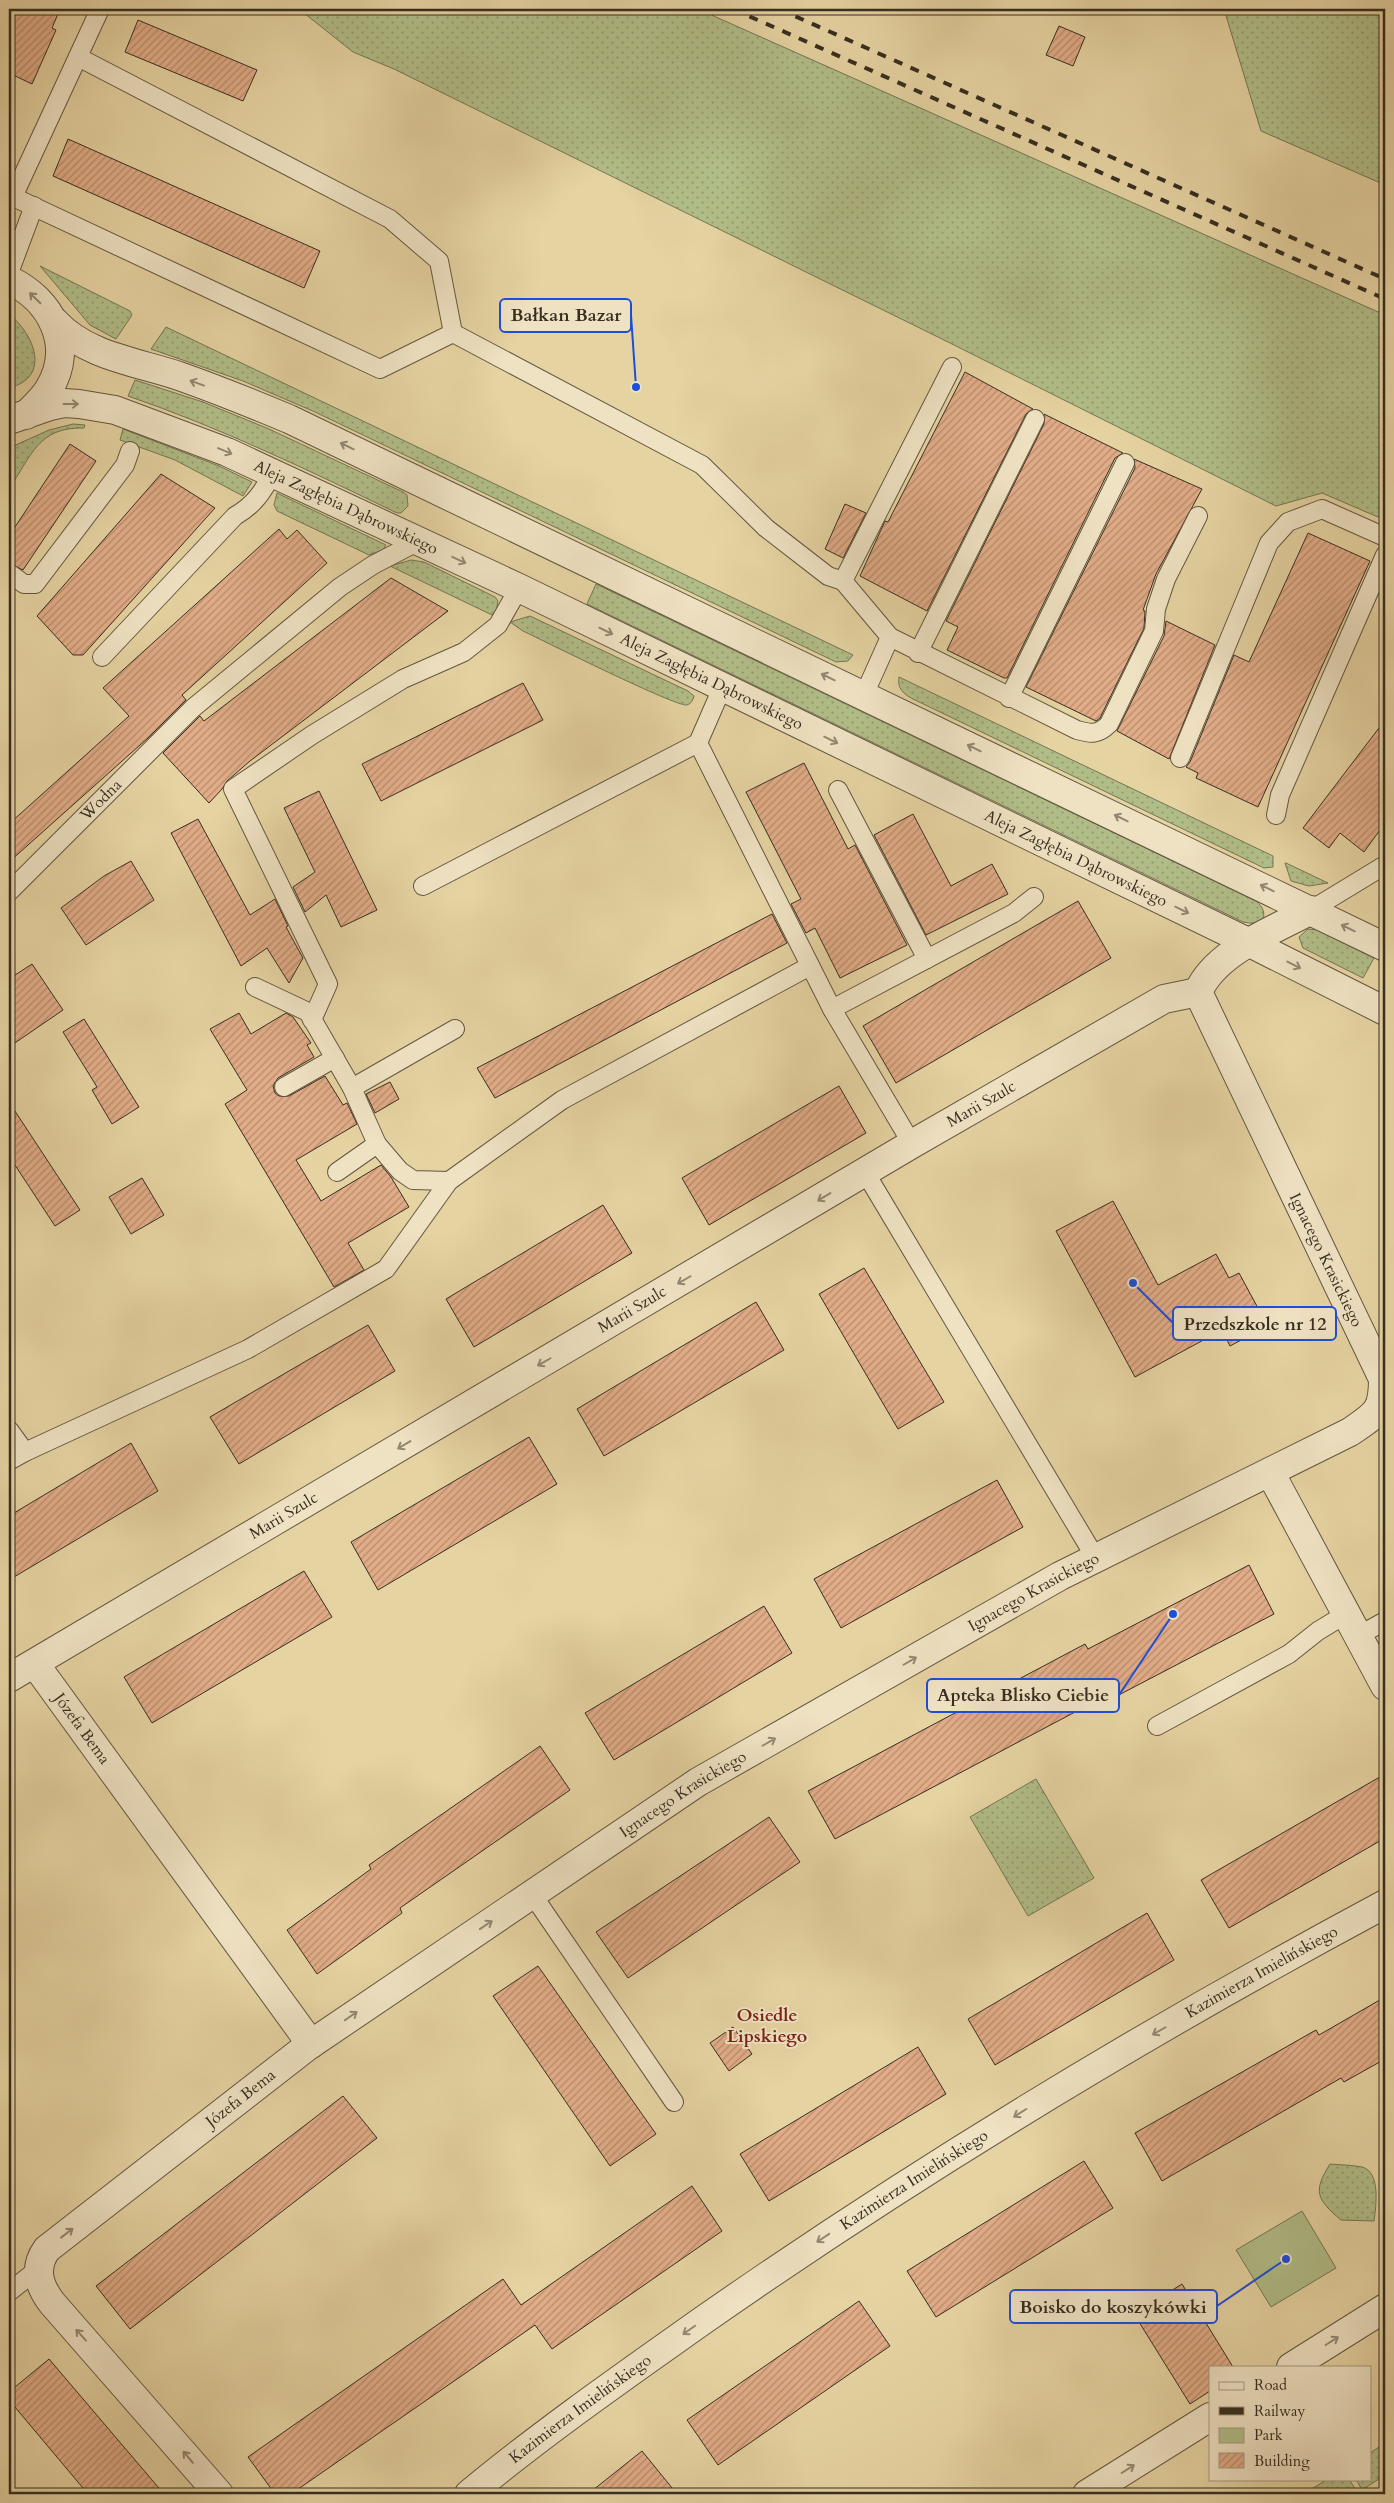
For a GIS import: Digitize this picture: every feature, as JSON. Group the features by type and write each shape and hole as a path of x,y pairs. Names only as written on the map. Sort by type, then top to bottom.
{"street":[{"path":"9,280 31,293 43,305 55,322 74,340 98,351 180,377 290,419 1385,946"},
{"path":"14,420 48,391 58,370 61,347 55,322"},
{"name":"Aleja Zagłębia Dąbrowskiego","path":"14,420 64,403 115,410 165,427 273,472 519,588 1250,943 1385,1011"},
{"path":"1198,992 1203,980 1226,957 1311,910"},
{"name":"Marii Szulc","path":"9,1678 912,1144 1164,999 1198,992"},
{"name":"Ignacego Krasickiego","path":"311,2044 698,1782 1095,1557 1350,1432 1372,1417 1383,1399 1383,1380 1198,992"},
{"path":"1270,1472 1385,1686"},
{"name":"Józefa Bema","path":"35,1664 311,2044 47,2249 40,2258 38,2269"},
{"name":"Kazimierza Imielińskiego","path":"469,2494 644,2362 864,2211 1092,2069 1385,1904"},
{"path":"38,2269 42,2287 52,2303 220,2494"},
{"path":"1293,2366 1385,2308"},
{"path":"1087,2494 1209,2418"}],"lane":[{"path":"100,9 11,196 380,369 453,333"},
{"path":"78,57 390,219 439,261 453,333"},
{"path":"9,273 34,206"},
{"path":"453,333 702,465 766,528 828,576 843,581 890,637 1009,698 1077,730 1091,734 1101,732 1109,724 1154,631 1156,609 1166,579 1198,516"},
{"path":"843,581 952,367"},
{"path":"918,653 1035,419"},
{"path":"9,572 24,584 35,584 125,465 130,450"},
{"path":"1009,698 1125,463"},
{"path":"102,657 235,516 252,506 263,492 273,472"},
{"path":"1180,758 1269,543 1288,522 1322,509 1385,537"},
{"name":"Wodna","path":"9,892 193,708 340,587 373,565 419,541"},
{"path":"1276,815 1280,795 1385,555"},
{"path":"312,1020 328,984 233,789 312,734 403,679 464,652 498,625 519,588"},
{"path":"864,694 890,637"},
{"path":"423,886 698,743 722,688"},
{"path":"698,743 832,1009 912,1144"},
{"path":"838,790 927,959"},
{"path":"1311,910 1385,865"},
{"path":"832,1009 1014,914 1034,898"},
{"path":"9,1461 248,1349 386,1269 448,1181 562,1100 810,966"},
{"path":"255,987 308,1012 352,1088 377,1144 400,1171 413,1180 448,1181"},
{"path":"352,1088 455,1029"},
{"path":"284,1087 335,1058"},
{"path":"337,1172 377,1144"},
{"path":"865,1172 1095,1557"},
{"path":"9,1430 25,1452"},
{"path":"1157,1726 1289,1654 1318,1631 1385,1621"},
{"path":"532,1894 674,2102"},
{"path":"9,2292 38,2269"}],"green space":[{"path":"299,9 698,9 1385,315 1385,520 1322,493 1276,506 394,69 353,52"},
{"path":"1224,9 1385,9 1385,185 1261,131"},
{"path":"40,266 130,311 132,315 116,339 90,325"},
{"path":"9,314 26,332 34,354 34,365 31,375 9,388"},
{"path":"166,327 853,655 848,661 836,662 315,412 243,381 151,349"},
{"path":"135,380 203,402 269,429 403,492 407,495 408,506 401,513 397,513 231,436 128,396"},
{"path":"73,424 85,425 84,428 56,432 46,438 31,454 9,489 9,448 49,430"},
{"path":"123,429 219,466 252,482 243,496 175,460 120,440"},
{"path":"277,493 386,545 383,550 369,555 277,511 274,505"},
{"path":"411,560 424,562 495,597 498,601 496,611 492,615 390,566"},
{"path":"596,584 1256,901 1263,910 1262,922 1256,924 1243,922 587,604"},
{"path":"530,616 688,691 694,696 690,704 678,703 660,696 523,631 510,622"},
{"path":"899,677 1273,856 1273,867 1264,868 913,699 901,690"},
{"path":"1285,863 1328,883 1309,886 1291,881"},
{"path":"1308,929 1317,930 1374,958 1363,978 1303,948 1299,937"},
{"path":"1036,1779 1094,1878 1028,1916 970,1817"},
{"path":"1330,2164 1362,2167 1372,2175 1376,2190 1374,2221 1341,2220 1326,2206 1322,2200 1319,2188"},
{"path":"1302,2211 1336,2268 1271,2307 1236,2250"},
{"path":"1385,2443 1385,2475 1362,2490 1357,2480 1372,2480 1372,2452"},
{"path":"1326,2480 1350,2480 1357,2492 1354,2494 1303,2494"}],"building":[{"path":"9,9 60,9 52,28 56,30 32,84 9,73"},
{"path":"138,20 257,70 243,101 125,52"},
{"path":"1059,26 1085,37 1073,66 1046,55"},
{"path":"68,139 320,251 304,288 53,176"},
{"path":"965,372 1033,409 1026,414 927,611 860,576 885,521 888,522"},
{"path":"1044,414 1123,453 1115,458 1007,678 1004,678 947,650 958,627 946,621 1044,424"},
{"path":"70,444 96,461 23,570 9,563 9,536"},
{"path":"1134,459 1202,489 1156,574 1143,610 1145,611 1144,628 1100,718 1096,721 1026,687 1135,468"},
{"path":"161,474 215,508 83,655 73,655 37,616"},
{"path":"845,504 866,513 843,558 825,549"},
{"path":"279,529 287,539 297,530 327,563 182,695 186,700 149,737 9,862 9,824 129,716 103,688"},
{"path":"1308,533 1370,561 1258,807 1196,778 1198,773 1186,767 1190,762 1234,655 1249,662"},
{"path":"391,578 448,611 250,761 227,781 209,803 163,753 200,716 204,721"},
{"path":"1166,621 1215,645 1169,759 1117,731 1164,636"},
{"path":"523,683 543,720 381,801 362,764"},
{"path":"1385,720 1385,823 1364,852 1340,833 1329,848 1303,828"},
{"path":"804,763 848,849 855,845 907,945 840,978 815,928 806,933 791,904 801,899 746,792"},
{"path":"319,791 377,910 341,927 326,895 305,912 293,887 315,872 284,808"},
{"path":"913,814 951,886 992,864 1008,894 926,935 874,835"},
{"path":"198,819 250,915 275,899 288,926 286,927 303,958 289,983 267,948 241,966 171,833"},
{"path":"131,861 154,900 86,945 61,908 104,876"},
{"path":"1078,901 1111,958 896,1083 863,1026"},
{"path":"772,914 787,943 495,1098 477,1068"},
{"path":"32,964 63,1010 9,1047 9,979"},
{"path":"239,1013 251,1034 286,1013 293,1017 311,1043 307,1045 314,1057 278,1078 273,1086 275,1093 279,1096 289,1096 325,1076 343,1105 347,1103 357,1124 296,1160 321,1201 381,1165 391,1177 409,1207 348,1243 364,1270 334,1287 225,1104 247,1090 210,1029"},
{"path":"84,1019 139,1107 112,1124 92,1090 97,1087 63,1032"},
{"path":"390,1082 399,1099 375,1113 366,1094"},
{"path":"839,1086 866,1133 709,1225 682,1178"},
{"path":"9,1102 80,1210 55,1226 9,1156"},
{"path":"142,1178 164,1215 131,1234 109,1197"},
{"path":"1113,1201 1158,1285 1216,1254 1229,1278 1239,1273 1259,1310 1249,1315 1258,1331 1230,1346 1222,1330 1135,1377 1056,1231"},
{"path":"603,1205 632,1253 474,1347 446,1299"},
{"path":"864,1268 944,1402 898,1429 819,1294"},
{"path":"756,1302 784,1350 604,1456 577,1409"},
{"path":"368,1325 395,1371 239,1464 210,1417"},
{"path":"529,1437 557,1484 378,1590 351,1542"},
{"path":"131,1443 158,1491 9,1580 9,1516"},
{"path":"997,1480 1023,1527 841,1628 814,1579"},
{"path":"1249,1565 1274,1614 1113,1698 1111,1693 835,1839 808,1791 1085,1644 1088,1649"},
{"path":"304,1571 332,1617 152,1723 124,1677"},
{"path":"764,1606 792,1653 614,1760 585,1713"},
{"path":"540,1746 570,1790 400,1908 402,1913 317,1974 287,1930 371,1869 369,1865"},
{"path":"1385,1774 1385,1838 1229,1928 1201,1880"},
{"path":"769,1817 800,1862 628,1978 596,1932"},
{"path":"1147,1913 1174,1960 995,2065 968,2019"},
{"path":"538,1966 656,2134 610,2166 493,1996"},
{"path":"1385,1997 1385,2059 1344,2082 1341,2078 1162,2181 1135,2133 1316,2030 1319,2035"},
{"path":"733,2027 752,2054 729,2071 710,2043"},
{"path":"918,2047 946,2094 769,2201 740,2154"},
{"path":"343,2096 377,2138 130,2329 96,2286"},
{"path":"1084,2161 1113,2208 936,2317 907,2271"},
{"path":"692,2186 722,2231 552,2349 535,2325 291,2494 275,2494 248,2457 503,2279 521,2305"},
{"path":"1182,2284 1232,2366 1209,2366 1209,2392 1190,2404 1134,2314"},
{"path":"859,2301 890,2346 718,2465 687,2420"},
{"path":"49,2359 164,2494 88,2494 9,2400 9,2392"},
{"path":"642,2451 677,2494 588,2494"}],"railway":[{"path":"733,9 1385,299"},
{"path":"779,9 1385,279"}],"place":[{"name":"Bałkan Bazar","path":"636,387"},
{"name":"Przedszkole nr 12","path":"1133,1283"},
{"name":"Apteka Blisko Ciebie","path":"1173,1614"},
{"name":"Boisko do koszykówki","path":"1286,2259"}],"district":[{"name":"Osiedle Lipskiego","path":"767,2025"}]}
